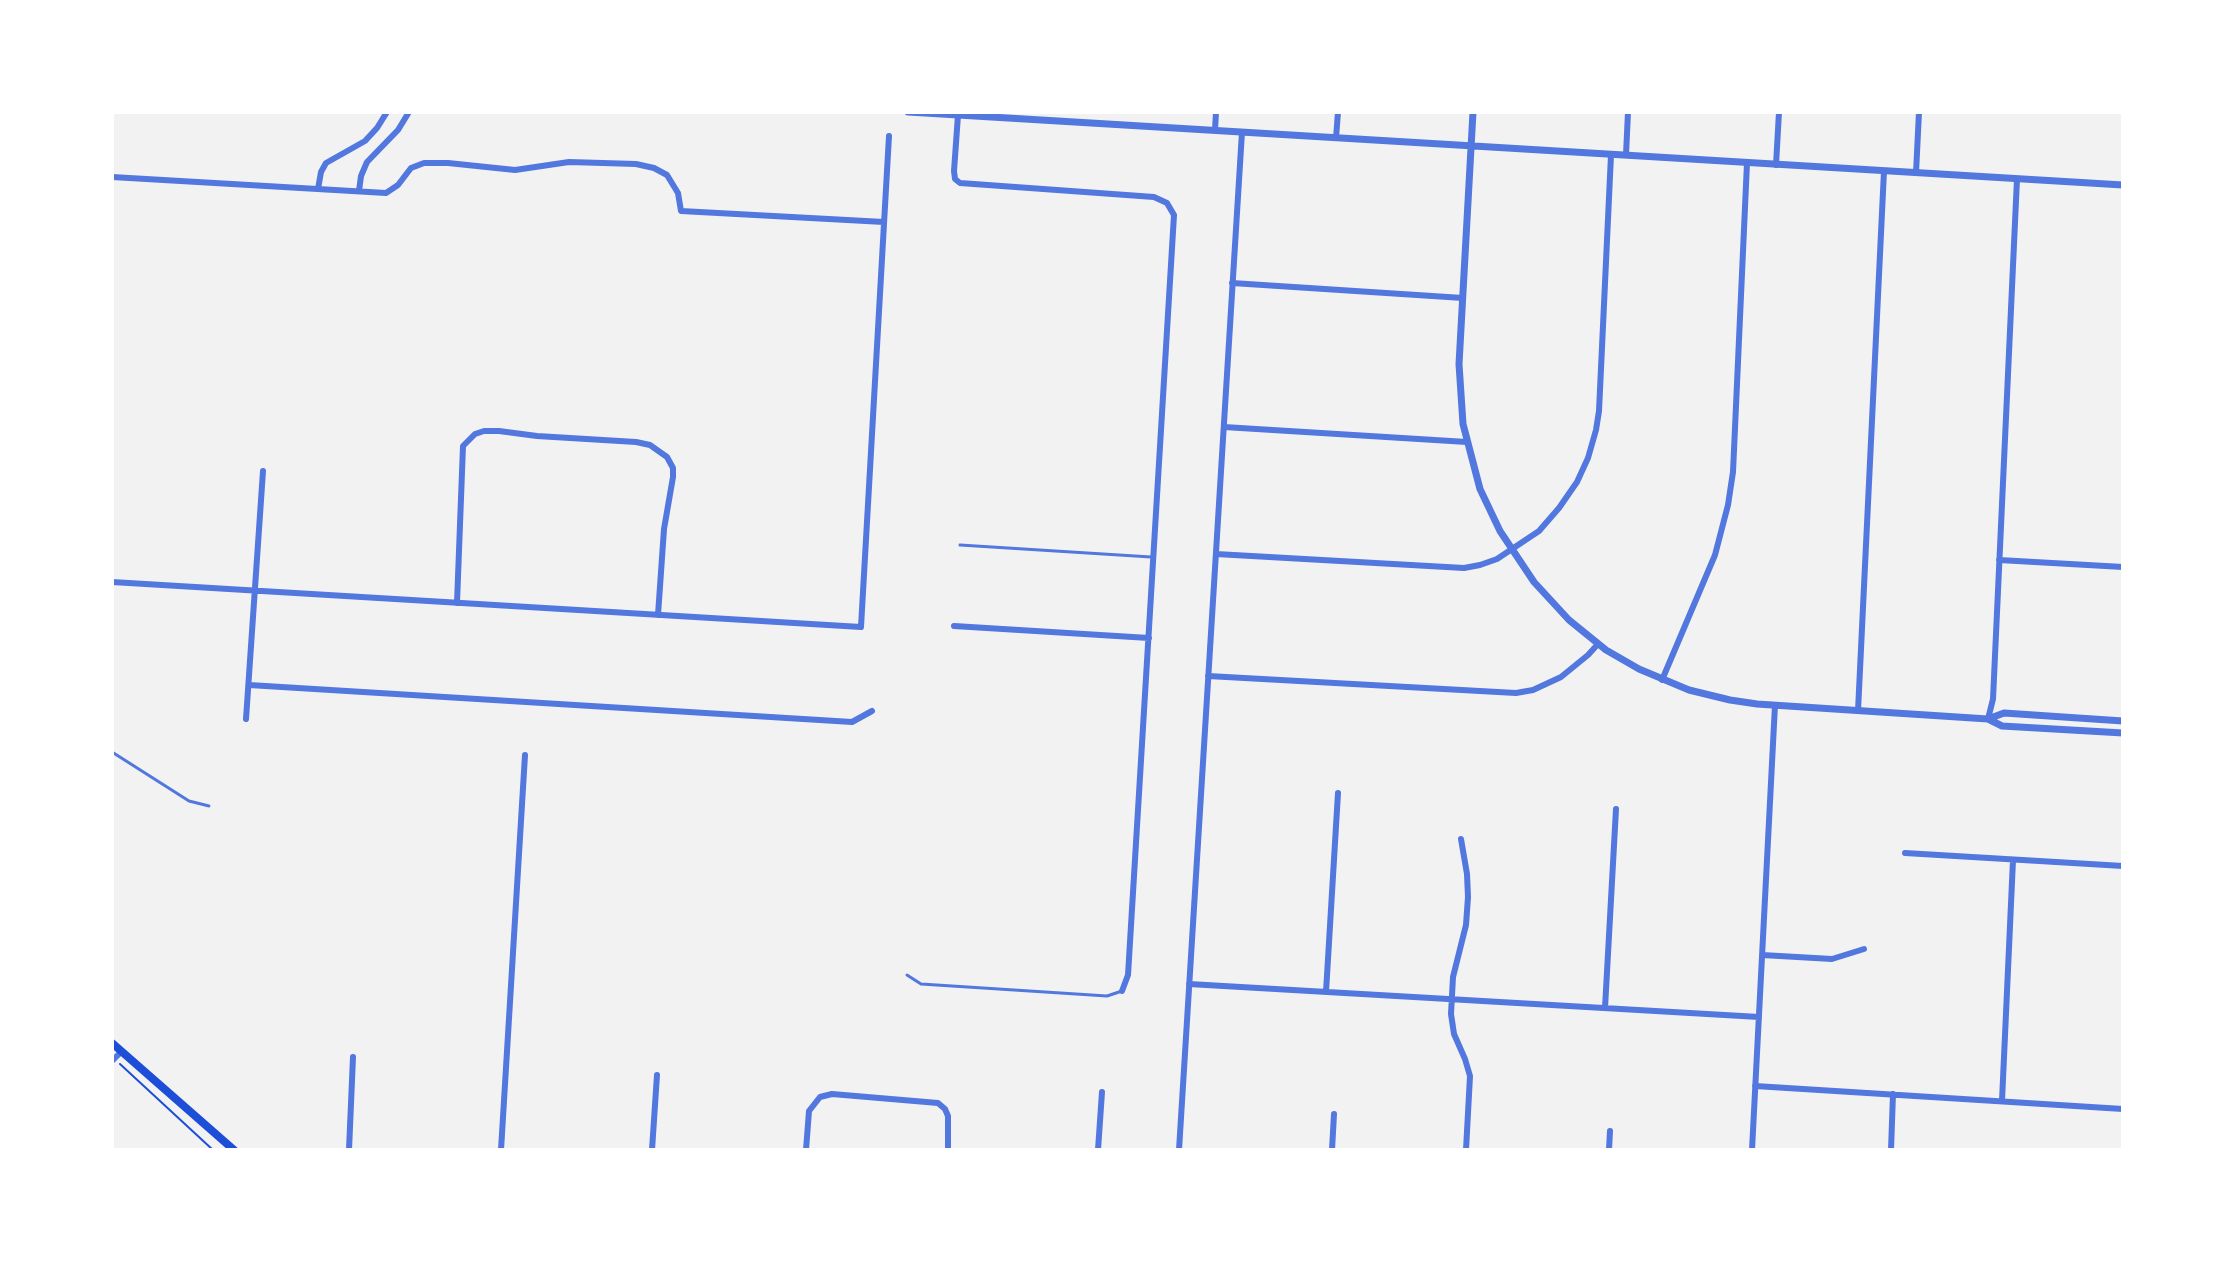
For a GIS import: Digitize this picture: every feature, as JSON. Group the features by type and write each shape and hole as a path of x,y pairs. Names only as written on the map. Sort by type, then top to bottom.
{"main road":[{"path":"112,1043 234,1150"}],"street":[{"path":"359,191 367,162 398,130 409,112"},
{"path":"908,112 2123,185"},
{"path":"1215,130 1216,112"},
{"path":"1336,138 1338,112"},
{"path":"1473,112 1463,298 1461,409 1467,442 1485,501 1511,550 1550,601 1598,644 1620,658 1662,680 1730,700 1988,719 2002,726 2123,733"},
{"path":"1626,155 1628,112"},
{"path":"1776,165 1779,112"},
{"path":"1916,173 1919,112"},
{"path":"958,115 954,171 957,182 1154,197 1173,210 1175,224 1128,975 1122,991"},
{"path":"318,189 326,163 361,143 385,116 398,130"},
{"path":"1179,1150 1242,132"},
{"path":"112,582 861,627 889,136"},
{"path":"361,143 373,156"},
{"path":"1216,554 1464,568 1489,563 1539,531 1581,475 1594,440 1599,411 1611,155"},
{"path":"112,177 390,192 407,171 424,163 515,170 569,162 636,164 667,175 678,193 681,211 884,222"},
{"path":"1662,680 1715,555 1728,505 1733,472 1747,163"},
{"path":"1858,711 1884,171"},
{"path":"1988,719 1993,699 2017,179"},
{"path":"1232,283 1463,298"},
{"path":"1224,427 1467,442"},
{"path":"457,603 463,446 472,435 492,430 636,442 660,451 672,464 658,615"},
{"path":"246,719 263,471"},
{"path":"1999,560 2123,567"},
{"path":"954,626 1149,638"},
{"path":"1208,676 1516,693 1533,690 1561,677 1598,644"},
{"path":"249,685 852,722 872,711"},
{"path":"1752,1150 1775,705"},
{"path":"1988,719 2004,713 2123,721"},
{"path":"501,1150 525,755"},
{"path":"1326,992 1338,793"},
{"path":"1605,1008 1616,809"},
{"path":"1461,839 1468,897 1452,999 1454,1034 1470,1076 1466,1150"},
{"path":"1905,853 2123,866"},
{"path":"2002,1101 2013,860"},
{"path":"1762,955 1832,959 1864,949"},
{"path":"1189,984 1759,1017"},
{"path":"116,1062 122,1051"},
{"path":"349,1150 353,1057"},
{"path":"652,1150 657,1075"},
{"path":"1755,1086 2123,1109"},
{"path":"1098,1150 1102,1092"},
{"path":"806,1150 811,1106 832,1094 938,1103 945,1109 949,1121 948,1150"},
{"path":"1891,1150 1893,1094"},
{"path":"1332,1150 1334,1114"},
{"path":"1609,1150 1610,1131"}],"lane":[{"path":"960,545 1154,557"},
{"path":"112,752 189,801 209,806"},
{"path":"907,975 921,984 1107,996 1122,991"}],"path":[{"path":"116,1062 213,1150"}]}
